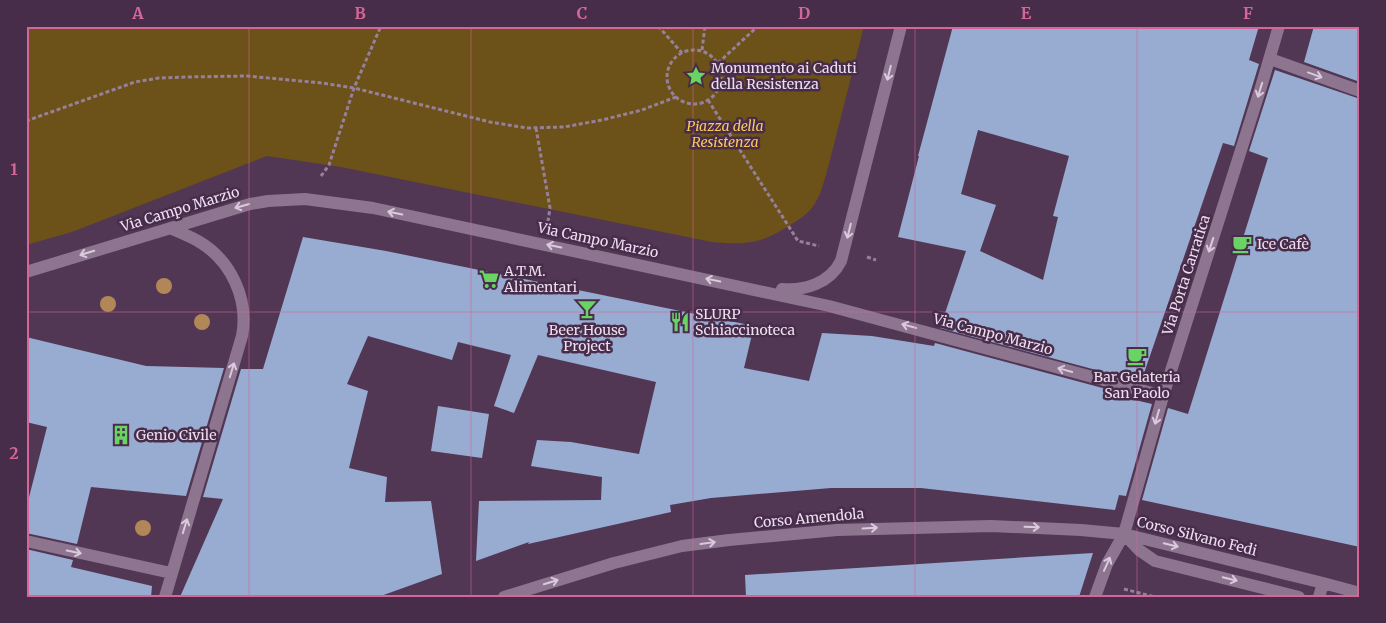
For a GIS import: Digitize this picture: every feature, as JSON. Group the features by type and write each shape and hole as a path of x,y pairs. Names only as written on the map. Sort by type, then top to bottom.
{"street":[{"path":"735,285 794,290 814,286 830,276 837,268 843,252 901,26"},
{"name":"Via Porta Carratica","path":"1095,597 1107,564 1124,534 1163,396 1270,59 1278,26"},
{"path":"1270,59 1360,91"},
{"name":"Via Campo Marzio","path":"26,272 250,204 268,200 305,199 373,208 863,314 1163,396"},
{"path":"165,597 242,336 245,313 231,273 220,259 197,240 170,228"},
{"name":"Corso Amendola","path":"504,597 614,563 682,546 729,540 837,530 903,527 991,526 1124,534"},
{"name":"Corso Silvano Fedi","path":"1124,534 1323,583 1360,594"},
{"name":"Corso Silvano Fedi","path":"1124,534 1139,550 1155,560 1299,597"},
{"path":"26,541 171,573"},
{"path":"1318,597 1323,583"}],"path":[{"path":"305,199 329,165 354,88 381,26"},
{"path":"658,26 682,53"},
{"path":"702,50 705,26"},
{"path":"718,63 758,26"},
{"path":"689,50 702,50 713,57 718,63 721,71 721,84 715,95 708,100 692,104 683,101 676,96 669,86 668,73 672,61 682,53 689,50"},
{"path":"26,122 135,82 159,78 257,77 295,80 354,88 490,122 536,128 564,127 622,116 658,105 676,96"},
{"path":"708,100 798,241 876,260"},
{"path":"536,128 550,208 543,244"},
{"path":"1128,590 1155,597"}],"green space":[{"name":"Piazza della Resistenza","path":"26,26 864,26 829,164 817,200 799,220 777,233 760,240 743,243 712,242 341,167 267,156 72,232 26,245"}],"building":[{"path":"953,26 1259,26 1249,60 1259,64 1234,146 1223,143 1141,382 940,328 966,251 898,237","holes":["978,130 1069,156 1053,216 1058,217 1043,280 980,251 996,205 961,194"]},
{"path":"1314,26 1360,26 1360,82 1304,62"},
{"path":"1275,70 1360,99 1360,547 1142,500 1168,408 1188,414 1268,158 1249,151"},
{"path":"303,237 386,251 754,326 744,368 809,381 822,333 872,336 934,346 935,343 1136,397 1135,400 1152,404 1126,496 1119,495 1115,510 921,488 831,488 711,498 670,505 671,512 528,544 529,542 476,561 479,501 601,500 602,477 531,466 537,440 571,442 639,454 656,382 538,355 514,413 494,406 511,355 458,342 452,360 368,336 347,384 368,391 349,468 387,477 385,502 431,501 442,574 378,597 180,597 223,499 203,497 241,369 263,369"},
{"name":"Genio Civile","path":"26,337 146,366 224,368 186,496 91,487 77,544 26,533 26,509 47,427 26,422"},
{"path":"438,406 489,414 482,458 431,451"},
{"path":"26,549 73,560 71,567 152,586 151,597 26,597"},
{"path":"1093,553 1079,597 746,597 745,575"}],"place":[{"name":"Monumento ai Caduti della Resistenza","path":"696,76"},
{"name":"Ice Cafè","path":"1242,244"},
{"name":"A.T.M. Alimentari","path":"489,279"},
{"name":"Beer House Project","path":"587,309"},
{"name":"SLURP Schiaccinoteca","path":"680,322"},
{"name":"Bar Gelateria San Paolo","path":"1137,356"},
{"name":"Genio Civile","path":"121,435"}]}
